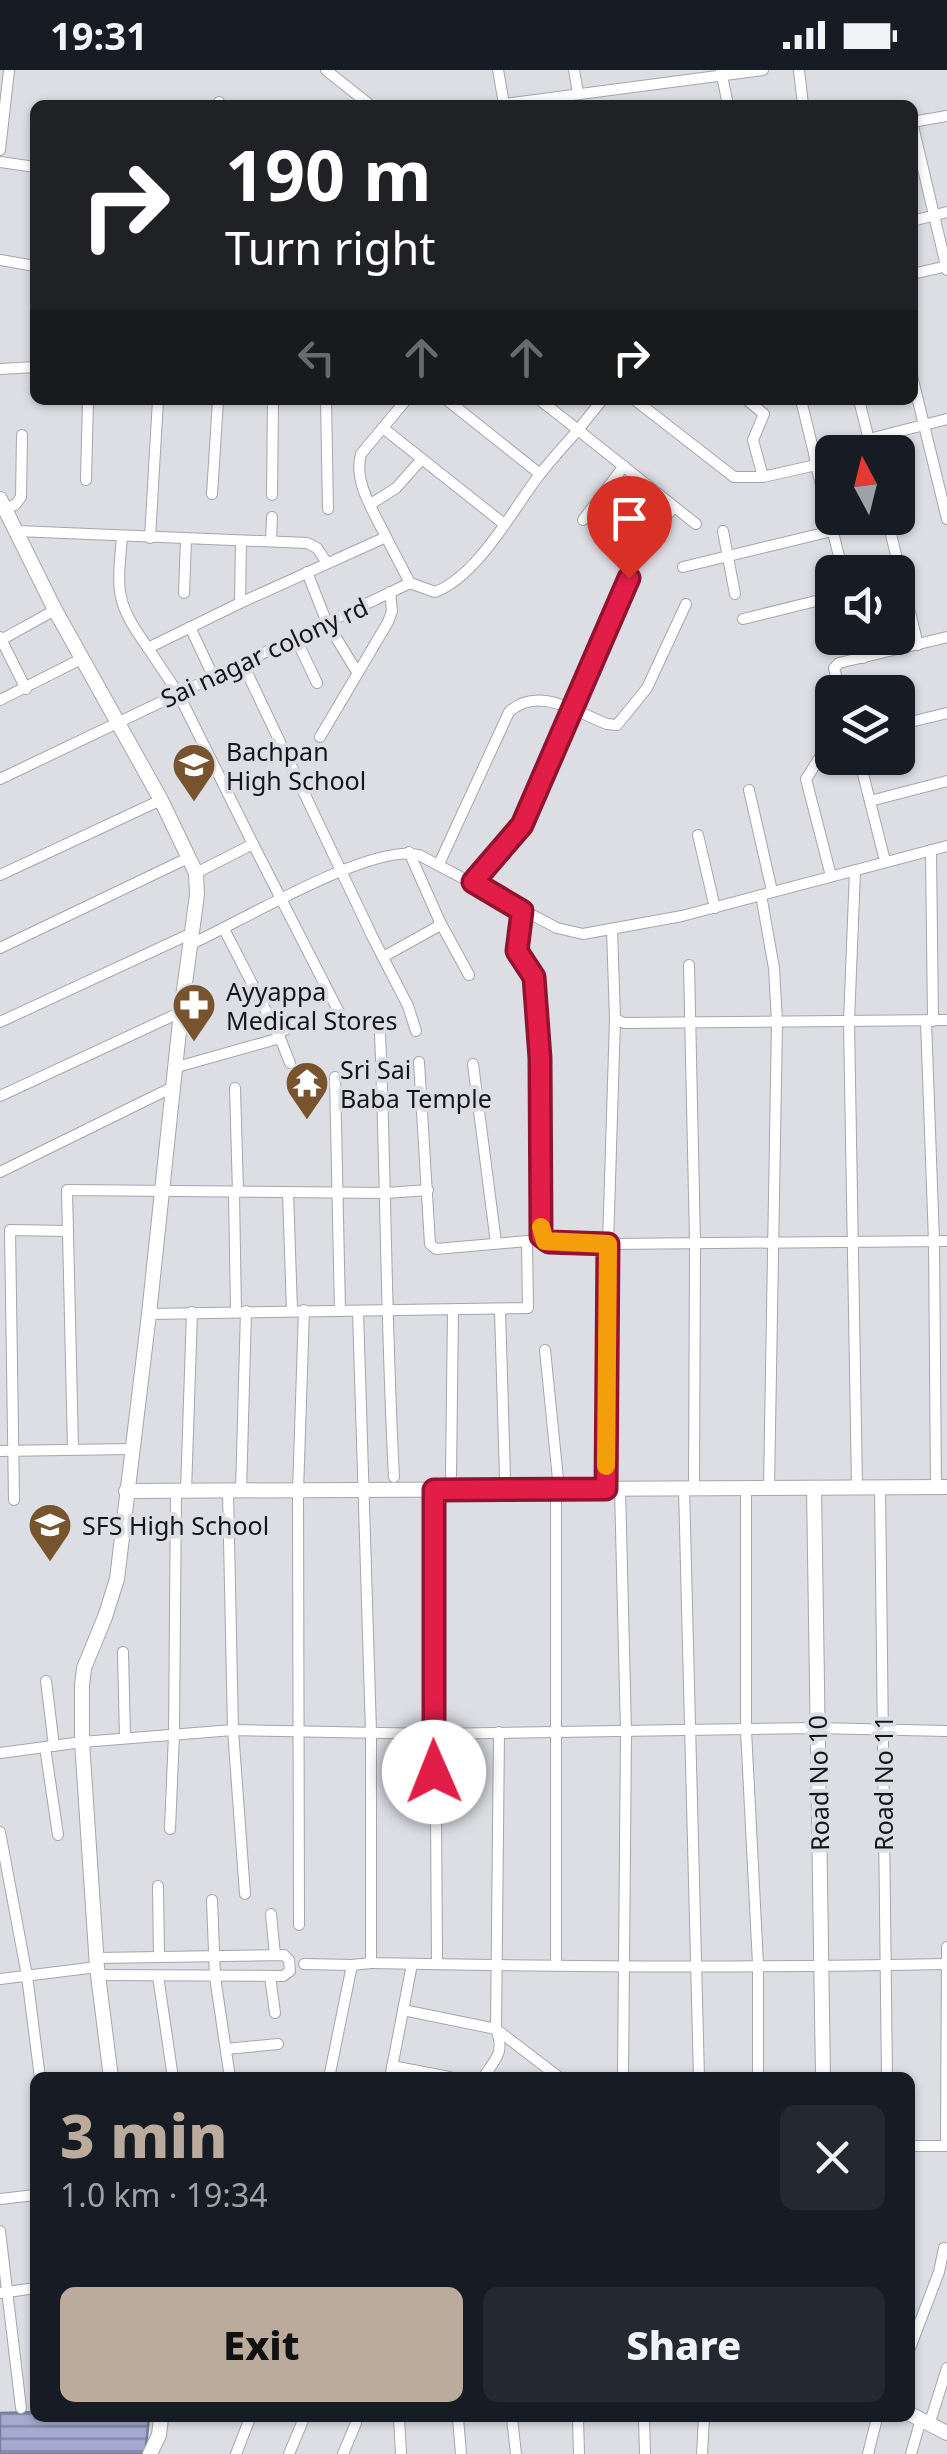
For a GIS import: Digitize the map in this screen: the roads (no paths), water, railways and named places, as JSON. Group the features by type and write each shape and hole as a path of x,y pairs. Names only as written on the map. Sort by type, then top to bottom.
{"street":[{"path":"0,150 9,70"},
{"path":"326,70 364,100"},
{"path":"498,70 503,100"},
{"path":"574,70 578,93"},
{"path":"646,70 648,84"},
{"path":"531,100 721,72 763,70"},
{"path":"799,70 802,100"},
{"path":"721,72 727,100"},
{"path":"918,121 947,116"},
{"path":"918,148 947,267 918,273"},
{"path":"0,162 30,166"},
{"path":"918,220 947,212"},
{"path":"0,260 30,265"},
{"path":"0,369 30,367"},
{"path":"918,398 947,519"},
{"path":"86,480 88,405"},
{"path":"150,538 158,405"},
{"path":"212,494 218,405"},
{"path":"272,496 274,405"},
{"path":"326,405 328,509"},
{"path":"402,405 361,454 359,476 410,583 435,592 448,588 470,567 598,405"},
{"path":"453,405 540,474"},
{"path":"546,405 696,524"},
{"path":"641,405 734,477 763,477 815,459"},
{"path":"753,405 764,414 753,440 763,477"},
{"path":"802,405 815,455"},
{"path":"860,405 868,435"},
{"path":"884,435 947,419"},
{"path":"383,428 504,524"},
{"path":"2,504 15,505 21,496 22,435"},
{"path":"370,504 396,488 422,460"},
{"path":"583,520 624,466"},
{"path":"2,504 55,610 190,857 198,894 181,1012 117,1579 84,1668 82,1742 98,1966 111,2072"},
{"path":"637,550 674,507"},
{"path":"272,518 272,541"},
{"path":"722,531 735,594"},
{"path":"16,532 313,544 327,563"},
{"path":"682,567 815,535"},
{"path":"892,535 918,644"},
{"path":"122,537 118,584 126,617 178,693 344,1022"},
{"path":"148,648 386,537"},
{"path":"184,593 186,540"},
{"path":"240,603 241,541"},
{"path":"307,572 327,622 356,672"},
{"path":"473,882 522,825 629,578"},
{"name":"Sai nagar colony rd","path":"0,779 410,583"},
{"path":"320,737 388,622 392,611 390,592"},
{"path":"743,619 815,601"},
{"path":"439,864 509,712 519,703 544,699 606,724 622,722 647,688 686,604"},
{"path":"26,689 1,638 55,610"},
{"path":"190,627 214,676"},
{"path":"295,637 317,683"},
{"path":"836,675 834,668 840,663 947,637"},
{"path":"0,700 83,658"},
{"path":"242,662 408,1006 416,1031"},
{"path":"915,721 947,713"},
{"path":"815,765 806,779 831,876"},
{"path":"863,775 885,861"},
{"path":"870,801 947,781"},
{"path":"749,790 767,893 777,1022 769,1487"},
{"path":"0,875 161,800"},
{"path":"698,835 714,908"},
{"path":"196,873 253,844"},
{"path":"0,1022 191,938 224,929 342,871 382,856 408,852 439,864 556,928 583,934 714,908 947,846"},
{"path":"126,1492 942,1487 941,1241 930,1021 932,850"},
{"path":"408,852 469,975"},
{"path":"0,948 190,857"},
{"path":"855,870 849,1022 857,1487"},
{"path":"522,911 517,951 534,977 540,1058 541,1236 549,1242 608,1244 941,1241"},
{"path":"383,957 440,922"},
{"path":"224,929 290,1063"},
{"path":"612,930 616,1019 608,1244 613,1489 626,1730 623,2072"},
{"path":"688,965 695,1242 689,1488 691,1729 699,2072"},
{"path":"0,1096 181,1012"},
{"path":"616,1019 624,1023 947,1020"},
{"path":"177,1067 279,1035 302,1022"},
{"path":"380,1033 386,1193 385,1310 394,1478"},
{"path":"149,1314 528,1308 527,1242 432,1248 419,1062"},
{"path":"473,1064 496,1243"},
{"path":"335,1078 340,1310"},
{"path":"0,1172 173,1087"},
{"path":"234,1088 242,1312 232,1730 244,1894"},
{"path":"73,1448 67,1190 428,1190"},
{"path":"288,1192 298,1310 299,1925"},
{"path":"14,1500 6,1451 10,1230 67,1232"},
{"path":"450,1475 453,1310"},
{"path":"500,1310 505,1478"},
{"path":"358,1311 372,1732 372,1963"},
{"path":"170,1829 181,1491 192,1312"},
{"path":"545,1350 557,1489 556,1964"},
{"path":"6,1451 132,1449"},
{"path":"746,1488 746,1730 758,1964 758,2072"},
{"name":"Road No 10","path":"814,1488 823,2072"},
{"name":"Road No 11","path":"880,1488 887,2072"},
{"path":"434,1490 437,1964"},
{"path":"124,1652 124,1738"},
{"path":"46,1681 58,1835"},
{"path":"0,1752 232,1730 434,1734 816,1728 947,1731"},
{"path":"487,2072 501,2044 496,2029 499,1732"},
{"path":"0,1832 27,1976 39,2072"},
{"path":"158,1886 158,1957"},
{"path":"212,1900 215,1977 229,2072"},
{"path":"271,1914 275,1955"},
{"path":"915,2146 946,2146 947,1946"},
{"path":"0,1980 98,1966 118,1958 275,1955 287,1956 290,1972 284,1976 120,1975 98,1966"},
{"path":"118,1958 120,1975"},
{"path":"304,1964 695,1968 946,1964"},
{"path":"329,2072 352,1964"},
{"path":"391,2072 412,1964"},
{"path":"158,1976 171,2072"},
{"path":"270,1976 275,2013"},
{"path":"403,2010 496,2029 551,2072"},
{"path":"226,2049 278,2044"},
{"path":"540,2072 544,2067"},
{"path":"0,2200 30,2195"},
{"path":"0,2231 3,2292 21,2408"},
{"path":"915,2336 943,2272 944,2248"},
{"path":"3,2292 30,2289"},
{"path":"911,2454 920,2418 947,2368"},
{"path":"920,2418 947,2433"},
{"path":"155,2453 161,2422"},
{"path":"236,2454 248,2422"},
{"path":"289,2454 302,2422"},
{"path":"399,2422 401,2454"},
{"path":"458,2422 461,2454"},
{"path":"512,2422 516,2454"},
{"path":"578,2422 579,2454"},
{"path":"644,2422 645,2454"},
{"path":"702,2454 704,2422"},
{"path":"868,2454 875,2422"},
{"path":"344,2454 356,2423"}],"water":[{"path":"30,2412 30,2422 149,2422 145,2454 0,2454 0,2413"}],"place":[{"name":"Bachpan High School","path":"194,803"},
{"name":"Ayyappa Medical Stores","path":"194,1043"},
{"name":"Sri Sai Baba Temple","path":"307,1121"},
{"name":"SFS High School","path":"50,1563"}]}
